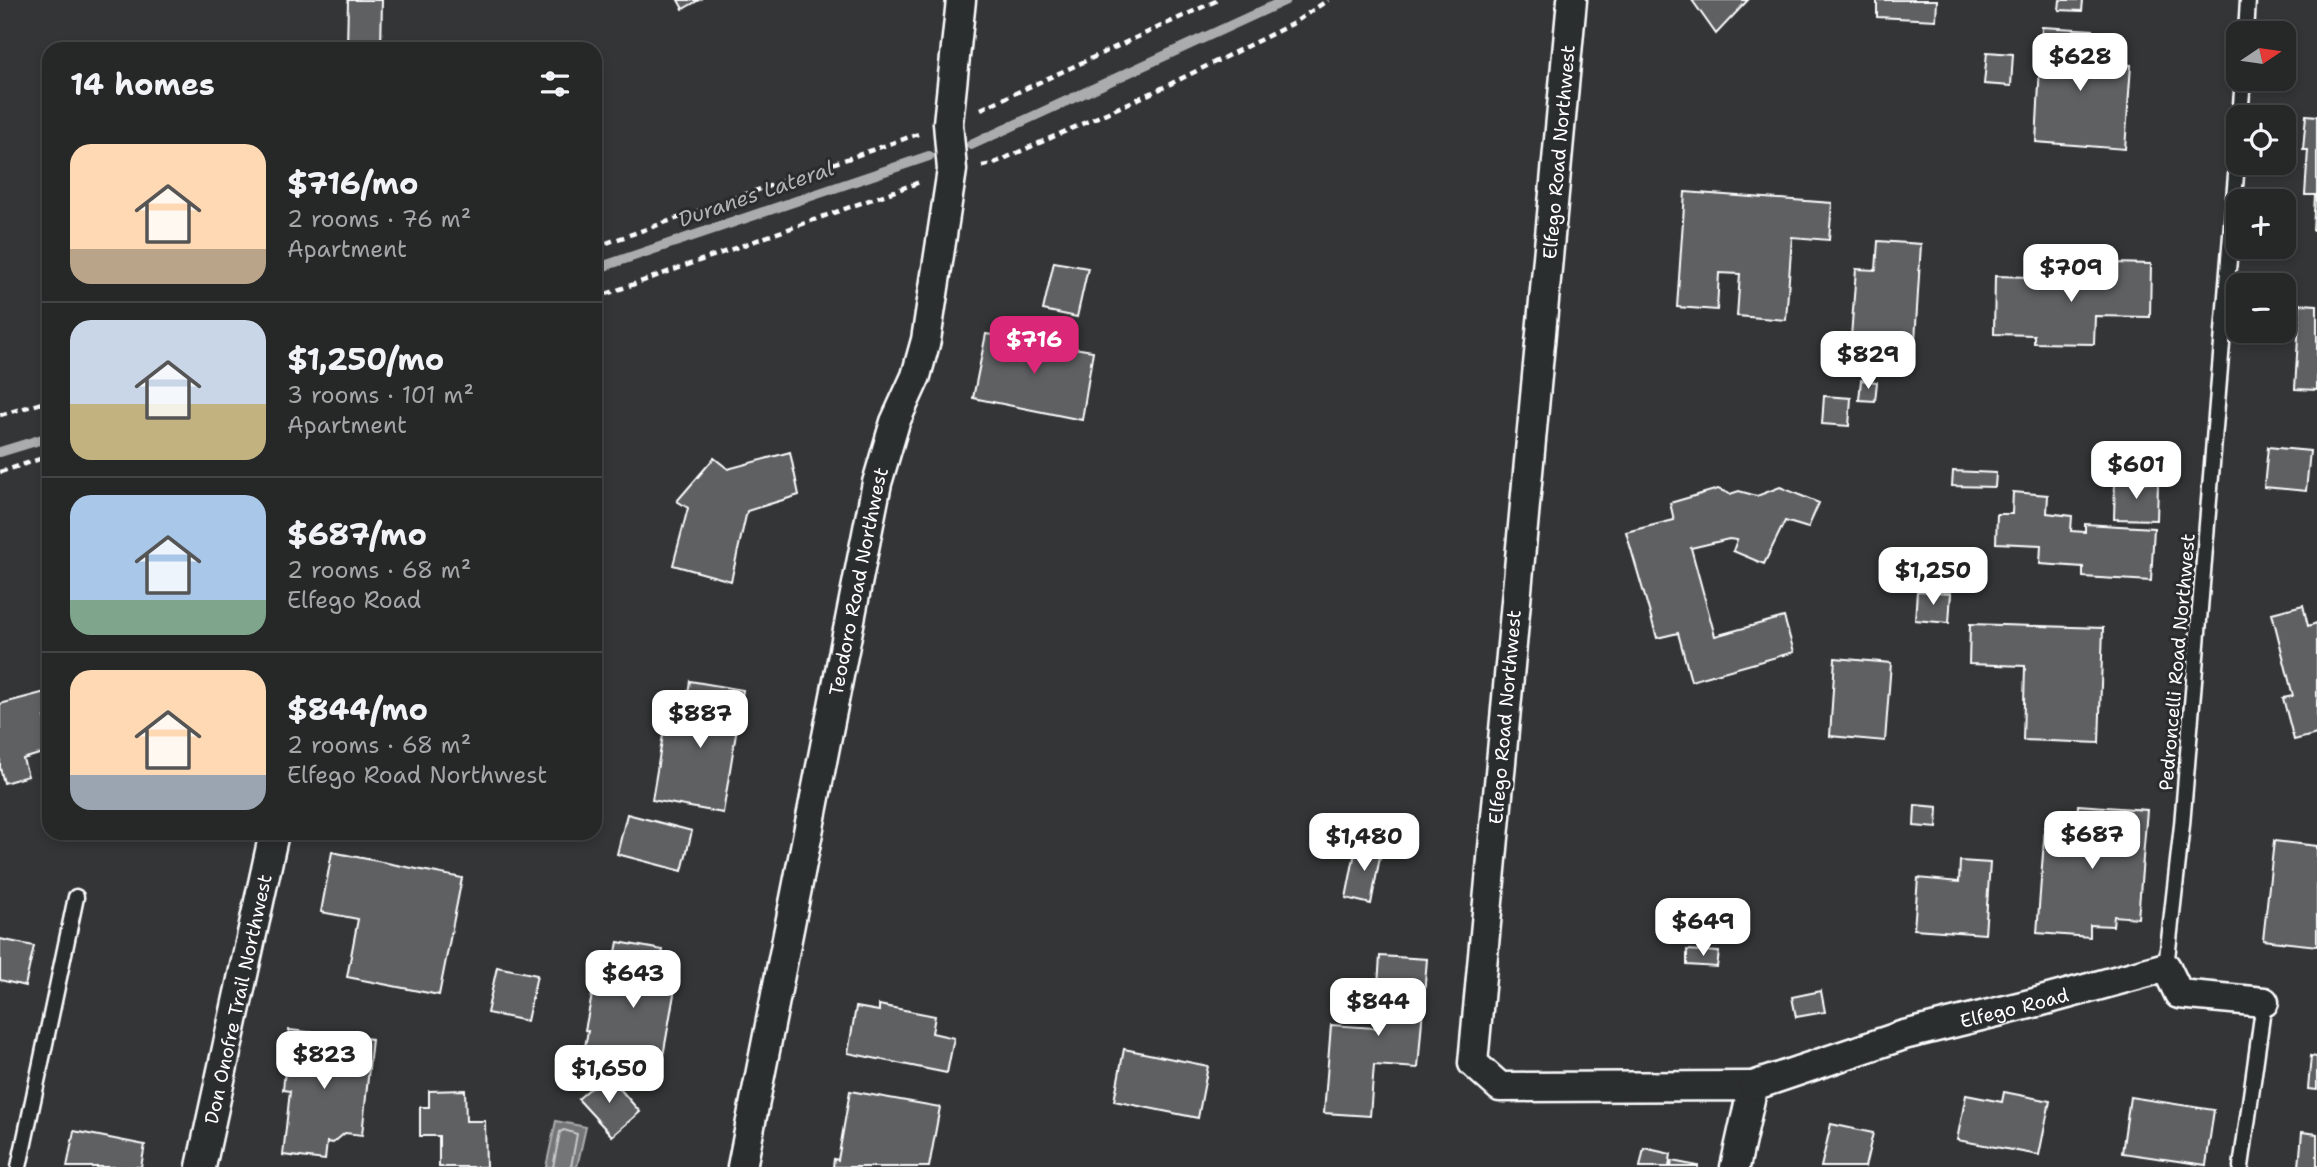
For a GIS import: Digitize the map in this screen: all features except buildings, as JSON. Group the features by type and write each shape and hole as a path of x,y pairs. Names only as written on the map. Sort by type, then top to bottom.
{"street":[{"name":"Teodoro Road Northwest","path":"742,1167 877,483 895,422 916,376 926,340 952,170 948,123 961,0"},
{"name":"Elfego Road Northwest","path":"1572,0 1473,1063 1500,1087 1753,1086"},
{"name":"Don Onofre Trail Northwest","path":"201,1167 272,840"},
{"name":"Elfego Road","path":"1753,1086 1904,1035 2166,967"},
{"path":"2166,967 2179,994 2264,1002"},
{"path":"1735,1167 1753,1086"}],"lane":[{"path":"2247,21 2248,0"},
{"name":"Pedroncelli Road Northwest","path":"2166,967 2184,811 2236,175"},
{"path":"19,1167 76,897"},
{"path":"2241,1167 2264,1002"}],"path":[{"path":"602,245 948,123 1074,68 1218,0"},
{"path":"0,415 42,403"},
{"path":"0,472 42,458"}],"water":[{"path":"556,1121 586,1127 577,1167 546,1167"}],"waterway":[{"name":"Duranes Lateral","path":"971,145 1286,0"},
{"name":"Duranes Lateral","path":"602,267 929,156"},
{"name":"Duranes Lateral","path":"0,452 42,439"}]}
